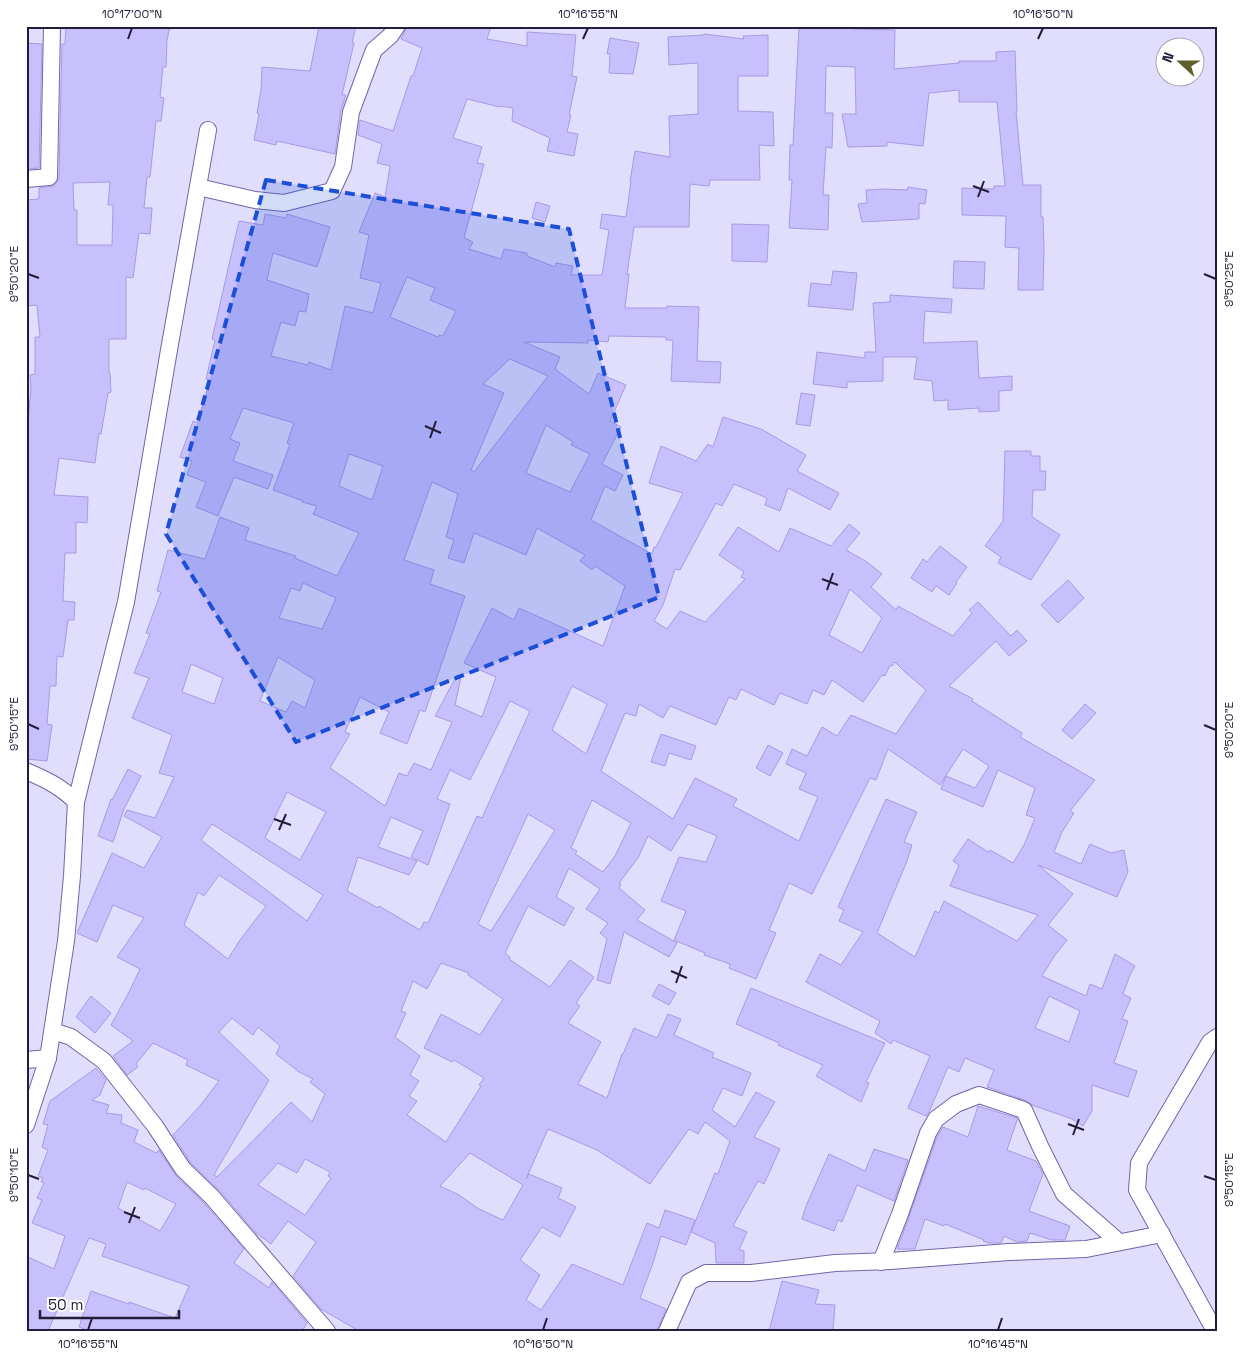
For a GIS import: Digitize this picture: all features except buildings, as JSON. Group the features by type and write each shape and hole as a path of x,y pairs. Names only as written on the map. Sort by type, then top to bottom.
{"street":[{"path":"26,179 50,176 52,26"},
{"path":"198,186 255,200 284,204 332,191 343,166 351,112 374,50 390,36 397,26"},
{"path":"26,1125 48,1058 53,1031 66,941 76,802 126,602 208,130"},
{"path":"26,771 46,779 66,791 76,802"},
{"path":"53,1031 71,1037 104,1061 155,1126 183,1169 212,1197 327,1331"},
{"path":"1215,1331 1137,1190 1139,1163 1210,1042 1217,1037"},
{"path":"26,1060 48,1058"},
{"path":"881,1262 928,1133 936,1119 956,1104 979,1095 1024,1110 1064,1194 1119,1242"},
{"path":"667,1331 689,1282 706,1273 751,1273 835,1263 881,1262 1009,1252 1086,1249 1162,1234"}],"highlighted area":[{"path":"266,180 569,229 659,597 296,742 166,534"}]}
